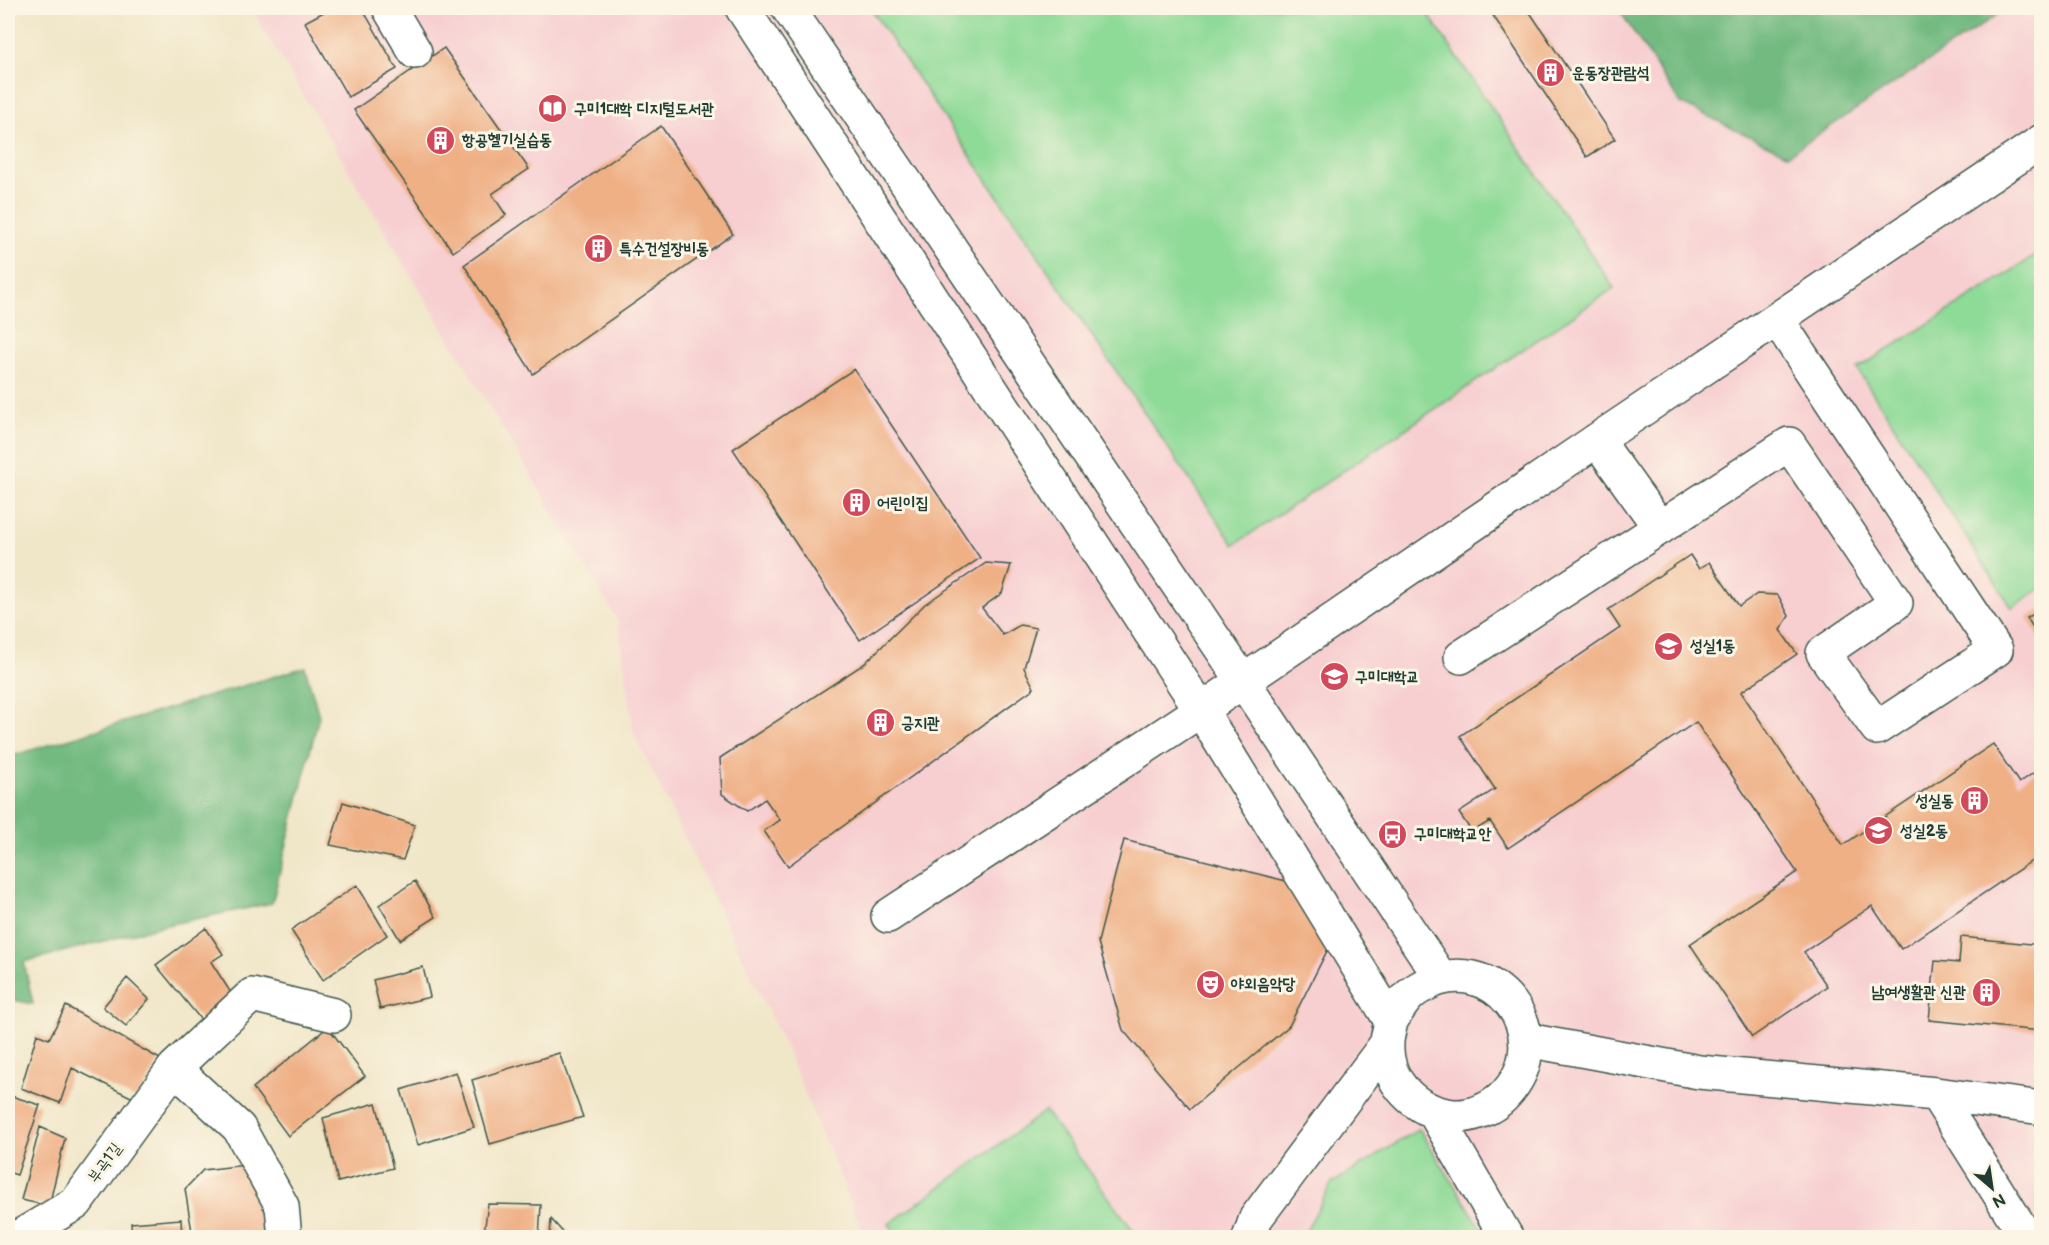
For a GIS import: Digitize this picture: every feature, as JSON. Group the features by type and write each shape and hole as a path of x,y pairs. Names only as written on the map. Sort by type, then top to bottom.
{"street":[{"path":"389,8 415,52"},
{"path":"742,8 1202,710 1389,1032 1389,1065 1398,1085 1414,1102 1434,1112 1456,1116 1478,1113 1498,1102 1515,1085 1525,1063 1527,1040 1521,1017 1507,997 1488,983 1465,977 1441,978 1420,987 1403,1002 1389,1032 1256,1218 1249,1238"},
{"path":"788,8 1441,978"},
{"path":"888,915 1202,710 1597,440 2042,141"},
{"path":"1461,657 1789,444 1896,603 1823,653 1876,728 1996,650 1777,319"},
{"path":"1597,440 1660,528"},
{"name":"부곡1길","path":"17,1238 76,1203 174,1068 252,995 334,1015"},
{"path":"1527,1040 1699,1072 1936,1094 2042,1108"},
{"path":"174,1068 239,1128 282,1206 285,1238"},
{"path":"1936,1094 2027,1238"},
{"path":"1434,1112 1507,1238"}],"shaded area":[{"name":"구미대학교","path":"251,8 2041,8 2041,1237 865,1237 786,1048 634,733 618,621"}],"green space":[{"path":"870,8 1424,8 1614,288 1234,545"},
{"path":"1618,8 2007,8 1788,155 1680,103"},
{"path":"2041,252 2041,588 2012,608 1857,369"},
{"path":"305,667 319,716 272,903 157,927 24,962 33,1004 8,999 8,757"},
{"path":"1045,1111 1138,1237 898,1237 889,1224"},
{"path":"1419,1129 1487,1237 1303,1237 1331,1184"}],"building":[{"path":"331,8 362,8 397,69 348,97 305,22"},
{"name":"운동장관람석","path":"1488,8 1527,8 1615,139 1587,157"},
{"name":"항공헬기실습동","path":"444,48 529,169 492,194 506,215 453,252 354,110"},
{"name":"특수건설장비동","path":"661,126 733,234 533,374 464,265"},
{"name":"어린이집","path":"854,369 980,558 860,640 733,449"},
{"name":"성실동","path":"1690,555 1699,569 1709,562 1739,606 1757,594 1778,595 1789,616 1780,630 1797,654 1741,692 1843,845 1993,744 2019,783 2042,767 2042,854 1901,949 1872,906 1804,952 1827,986 1752,1037 1690,944 1797,872 1696,722 1508,848 1490,821 1472,832 1459,813 1495,789 1460,736 1620,628 1608,610"},
{"name":"긍지관","path":"986,563 1011,565 1002,593 982,608 1003,635 1020,625 1036,628 1024,668 1034,688 788,866 764,831 780,820 765,799 747,811 722,794 720,758 864,664 925,604"},
{"path":"2042,609 2042,641 2027,618"},
{"path":"343,802 415,825 403,860 330,845"},
{"name":"야외음악당","path":"1124,840 1298,884 1333,939 1289,1026 1190,1109 1123,1030 1098,942"},
{"path":"415,881 436,917 400,940 379,905"},
{"path":"357,885 387,935 323,980 291,930"},
{"path":"206,928 223,954 211,962 233,996 202,1021 156,965"},
{"name":"남여생활관 신관","path":"1961,937 2042,945 2042,1031 1929,1020 1935,961 1959,963"},
{"path":"423,967 430,997 380,1009 373,980"},
{"path":"127,978 149,999 126,1026 103,1007"},
{"path":"66,1006 160,1059 137,1100 72,1068 60,1103 21,1088 37,1034 49,1039"},
{"path":"328,1027 365,1076 288,1136 253,1088"},
{"path":"559,1053 583,1117 490,1144 472,1080"},
{"path":"456,1072 474,1127 418,1145 401,1090"},
{"path":"8,1095 40,1105 17,1175 8,1172"},
{"path":"376,1103 393,1168 338,1182 323,1118"},
{"path":"40,1127 65,1138 49,1206 21,1200"},
{"path":"254,1164 273,1235 193,1238 185,1189 203,1170"},
{"path":"488,1204 541,1205 539,1238 499,1238 484,1233"},
{"path":"181,1219 182,1238 132,1238 131,1223"},
{"path":"551,1219 568,1238 550,1238"}],"place":[{"name":"운동장관람석","path":"1551,73"},
{"name":"구미1대학 디지털도서관","path":"553,109"},
{"name":"항공헬기실습동","path":"441,140"},
{"name":"특수건설장비동","path":"598,249"},
{"name":"어린이집","path":"856,503"},
{"name":"성실1동","path":"1669,646"},
{"name":"구미대학교","path":"1334,677"},
{"name":"긍지관","path":"880,723"},
{"name":"성실동","path":"1975,801"},
{"name":"성실2동","path":"1879,831"},
{"name":"구미대학교안","path":"1393,834"},
{"name":"야외음악당","path":"1210,984"},
{"name":"남여생활관 신관","path":"1987,992"}]}
